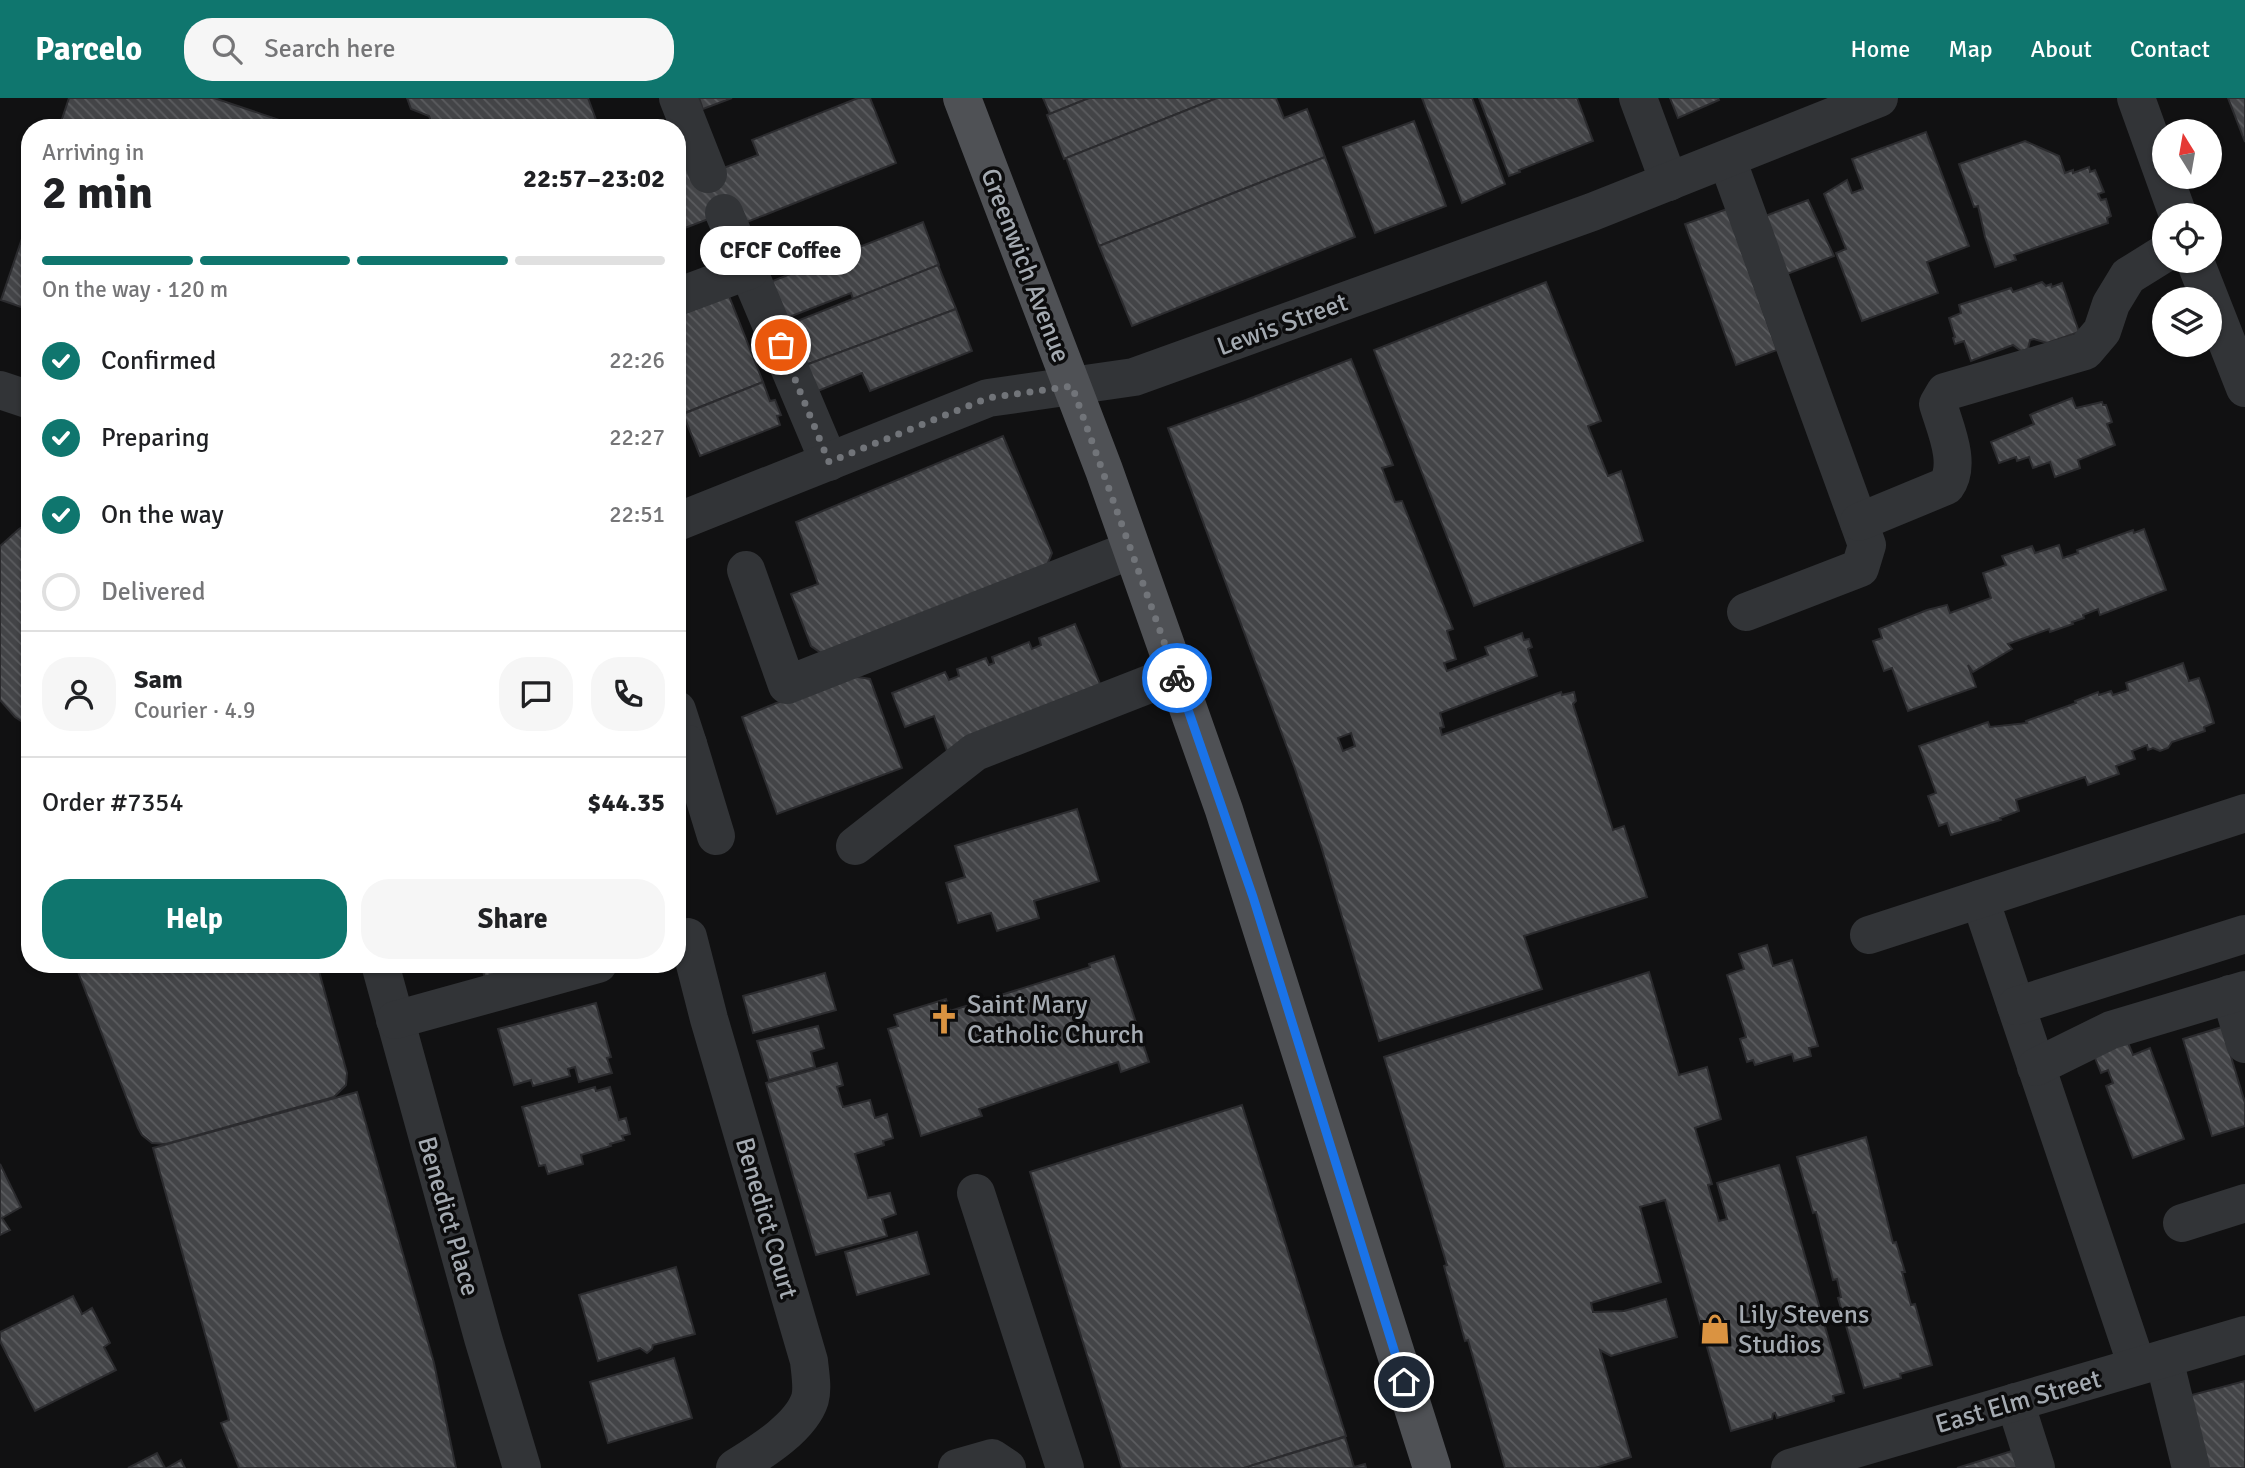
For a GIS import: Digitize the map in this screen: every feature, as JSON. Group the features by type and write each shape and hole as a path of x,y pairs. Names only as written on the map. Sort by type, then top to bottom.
{"main road":[{"name":"Greenwich Avenue","path":"962,98 1072,386 1253,897 1432,1468"}],"street":[{"path":"678,98 708,174"},
{"path":"1638,98 1669,182"},
{"name":"Lewis Street","path":"686,518 988,398 1134,377 1669,182 1879,98"},
{"path":"2136,98 2174,203"},
{"path":"1727,159 1867,545 1860,568 1746,612"},
{"path":"724,213 829,462"},
{"path":"1859,522 1946,486 1952,478 1953,458 1938,404 1945,392 2085,351 2102,331 2111,304 2128,276 2152,261"},
{"path":"686,295 750,270"},
{"path":"2200,273 2245,388"},
{"path":"0,390 21,397"},
{"path":"746,570 787,685 1131,550"},
{"path":"855,846 975,752 1175,674"},
{"path":"686,749 716,836"},
{"path":"1869,935 2245,813"},
{"path":"1980,899 2036,1067 2191,1468"},
{"path":"2016,1006 2245,934"},
{"name":"Benedict Court","path":"688,937 709,1019 809,1361 811,1397 801,1417 764,1450 735,1468"},
{"name":"Benedict Place","path":"382,973 522,1468"},
{"path":"395,1020 565,973"},
{"path":"2036,1067 2111,1030 2238,992 2245,1044"},
{"path":"976,1193 1065,1468"},
{"path":"2182,1223 2245,1203"},
{"name":"East Elm Street","path":"1790,1468 1852,1460 2015,1402 2245,1335"},
{"path":"2015,1402 2036,1468"},
{"path":"957,1468 992,1458 1007,1468"}],"building":[{"path":"69,98 214,98 276,119 62,119"},
{"path":"407,98 588,98 596,119 430,119 411,109"},
{"path":"699,98 732,98 703,109"},
{"path":"858,98 870,98 896,163 747,222 724,213 686,228 686,162 690,160 697,178 758,155 752,140"},
{"path":"1043,98 1089,98 1050,114"},
{"path":"1089,98 1217,98 1064,159 1047,115"},
{"path":"1217,98 1276,98 1284,118 1307,109 1325,157 1099,246 1066,158"},
{"path":"1422,98 1472,98 1505,184 1462,203"},
{"path":"1479,98 1577,98 1593,141 1509,176"},
{"path":"1670,98 1718,98 1719,100 1678,118"},
{"path":"2228,98 2245,98 2245,142"},
{"path":"1414,121 1446,206 1375,233 1343,147"},
{"path":"1926,132 1969,246 1927,262 1938,293 1862,321 1836,253 1846,249 1824,194 1847,180 1852,193 1863,189 1852,159"},
{"path":"2025,141 2059,156 2065,173 2089,167 2090,172 2095,170 2104,192 2098,194 2101,200 2106,199 2111,216 2107,218 2108,223 2014,255 2016,260 1995,267 1978,206 1974,207 1959,164"},
{"path":"1325,157 1355,237 1132,326 1099,246"},
{"path":"1808,200 1834,256 1787,274 1765,216"},
{"path":"1727,209 1777,350 1736,365 1685,224"},
{"path":"923,222 939,265 853,299 851,293 784,319 770,282"},
{"path":"21,241 21,307 1,300"},
{"path":"938,265 956,309 803,366 787,325"},
{"path":"1546,282 1601,421 1588,426 1608,476 1621,471 1643,541 1474,606 1374,350"},
{"path":"2042,282 2046,286 2051,284 2052,287 2062,283 2079,332 2047,343 2030,340 2028,349 2021,351 2013,345 1971,361 1964,341 1955,344 1949,318 1961,313 1959,305 2011,288 2013,292"},
{"path":"729,296 763,382 686,412 686,313"},
{"path":"956,309 972,351 870,391 862,373 813,393 803,366"},
{"path":"1351,359 1393,465 1382,468 1395,502 1402,501 1453,629 1447,631 1456,659 1444,663 1447,671 1488,655 1485,647 1522,633 1524,640 1529,639 1532,647 1528,649 1537,676 1440,713 1444,727 1440,728 1442,735 1561,692 1562,695 1574,692 1576,701 1573,704 1613,830 1624,826 1647,897 1524,936 1542,989 1379,1041 1321,846 1295,769 1168,428","holes":["1351,733 1355,746 1343,751 1338,738"]},
{"path":"763,382 770,401 775,400 781,415 777,416 780,425 700,456 686,421 686,413"},
{"path":"2072,398 2076,408 2102,402 2106,405 2112,422 2107,424 2115,445 2078,460 2080,468 2055,477 2050,462 2033,468 2029,457 2017,461 2016,457 1999,463 1991,442 2034,424 2030,415"},
{"path":"1003,436 1052,553 1043,575 831,660 811,646 791,594 818,584 796,522"},
{"path":"21,528 21,721 0,700 0,546"},
{"path":"2144,529 2166,590 2100,615 2098,609 2083,615 2084,618 2072,622 2073,624 2050,632 2049,629 2008,644 2012,649 1973,672 1968,665 1976,687 1908,711 1892,668 1884,671 1873,641 1882,638 1879,629 1927,610 1947,605 1950,613 1991,598 1983,573 2006,565 2002,556 2032,546 2035,553 2059,545 2063,558 2078,553 2077,550 2133,530 2134,533"},
{"path":"1075,624 1103,691 947,751 934,716 905,727 892,693 945,672 949,680 959,676 957,669 986,658 989,665 994,663 992,657 1029,642 1032,649 1041,645 1039,638"},
{"path":"2183,663 2189,681 2199,678 2208,703 2214,723 2204,727 2205,731 2172,742 2168,748 2160,751 2153,748 2148,750 2147,745 2132,751 2135,759 2116,766 2119,774 2088,785 2085,777 2016,800 2019,811 2000,818 2001,820 1951,835 1947,823 1939,826 1928,796 1936,793 1919,746 1988,722 1990,727 2027,723 2026,721 2098,692 2099,695 2111,691 2113,695 2128,690 2126,683"},
{"path":"846,675 870,679 902,768 777,814 742,717"},
{"path":"1077,809 1099,881 1034,901 1039,918 997,931 991,913 958,923 946,883 965,877 955,846"},
{"path":"1767,945 1773,966 1792,960 1818,1046 1809,1048 1811,1056 1794,1061 1792,1054 1755,1065 1753,1060 1747,1062 1740,1039 1746,1037 1727,975 1744,969 1739,954"},
{"path":"1114,956 1149,1062 1121,1072 1118,1062 979,1109 982,1116 921,1136 888,1029 898,1026 894,1015 946,999 950,1011 1090,967 1089,964"},
{"path":"1649,972 1679,1075 1707,1067 1721,1119 1695,1128 1712,1184 1708,1185 1719,1221 1727,1219 1717,1183 1779,1165 1844,1393 1833,1396 1834,1401 1777,1418 1775,1413 1772,1419 1731,1431 1665,1200 1640,1207 1661,1282 1591,1303 1593,1312 1624,1311 1666,1299 1677,1337 1611,1356 1600,1350 1631,1457 1595,1468 1505,1468 1468,1340 1465,1341 1444,1266 1447,1265 1384,1057"},
{"path":"78,973 319,973 347,1073 346,1085 334,1097 166,1144 152,1143 138,1128"},
{"path":"484,973 520,973 486,982"},
{"path":"825,973 836,1010 753,1033 743,996"},
{"path":"596,1003 611,1057 607,1058 612,1073 579,1082 575,1067 568,1069 570,1076 533,1086 531,1080 514,1085 498,1029"},
{"path":"818,1026 824,1048 811,1052 815,1067 769,1080 757,1041"},
{"path":"2222,1027 2245,1103 2245,1126 2212,1136 2183,1039"},
{"path":"2126,1038 2133,1055 2150,1048 2184,1139 2133,1158 2106,1086 2113,1083 2108,1070 2101,1073 2092,1050"},
{"path":"837,1063 843,1085 837,1087 843,1107 870,1100 875,1118 887,1114 893,1138 883,1141 884,1145 855,1154 868,1198 890,1193 896,1214 882,1219 887,1236 816,1255 766,1083"},
{"path":"595,1087 596,1091 610,1087 619,1120 626,1118 630,1134 622,1136 624,1140 610,1144 611,1146 581,1155 583,1164 548,1174 545,1165 539,1166 522,1107"},
{"path":"357,1092 434,1363 456,1468 239,1468 221,1423 229,1420 153,1148"},
{"path":"1242,1105 1346,1436 1244,1468 1122,1468 1030,1172"},
{"path":"1866,1137 1893,1243 1896,1242 1911,1305 1915,1304 1932,1365 1900,1374 1901,1378 1864,1388 1838,1298 1841,1297 1837,1279 1833,1280 1816,1212 1813,1213 1797,1157"},
{"path":"0,1164 21,1207 2,1218 10,1230 0,1235"},
{"path":"917,1232 929,1274 857,1295 845,1252"},
{"path":"676,1267 695,1334 653,1345 647,1353 640,1348 598,1361 579,1295"},
{"path":"73,1296 82,1314 92,1308 110,1343 104,1347 116,1370 35,1411 0,1341 0,1332"},
{"path":"674,1358 692,1418 608,1443 590,1382"},
{"path":"2245,1381 2245,1468 2207,1468 2188,1396"},
{"path":"1345,1437 1354,1467 1365,1464 1366,1468 1250,1468 1250,1466"},
{"path":"2012,1451 2018,1468 1957,1468"},
{"path":"157,1453 165,1468 128,1468"},
{"path":"181,1460 185,1468 167,1468"}],"way so far":[{"path":"781,345 829,462 988,398 1072,386 1177,678"}],"place":[{"name":"CFCF Coffee","path":"781,345"},
{"name":"Saint Mary Catholic Church","path":"944,1019"},
{"name":"Lily Stevens Studios","path":"1715,1329"}],"route":[{"path":"1177,678 1253,897 1404,1382"}]}
